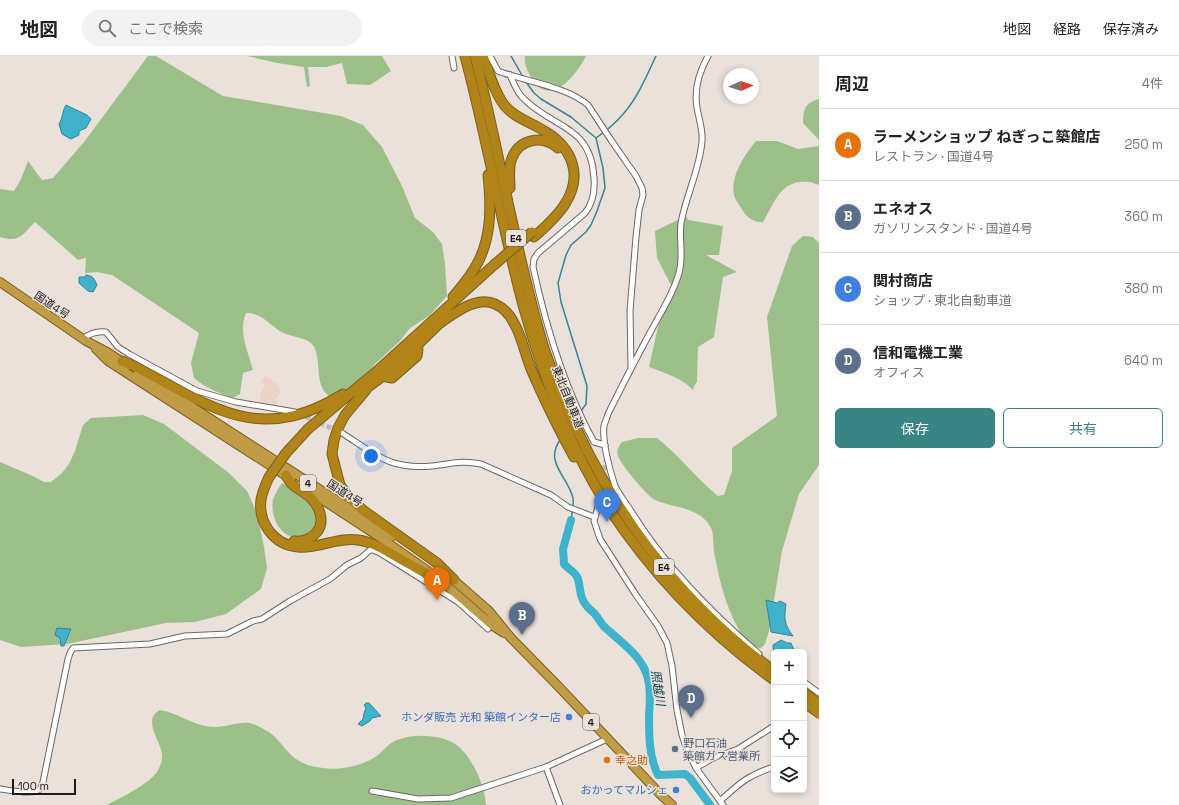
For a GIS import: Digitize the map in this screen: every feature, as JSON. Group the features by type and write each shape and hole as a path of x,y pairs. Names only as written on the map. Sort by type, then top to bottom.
{"highway":[{"name":"東北自動車道","path":"465,56 507,243 523,306 539,358 565,424 576,445 624,515 668,572 701,608 726,632 771,669"},
{"name":"東北自動車道","path":"475,56 523,270 565,424"},
{"path":"483,56 497,92 505,106 517,116 559,141 569,152 573,165 574,176 572,190 566,204 550,222 533,234"},
{"path":"442,581 374,544 358,540 333,541 312,546 298,547 287,544 277,539 265,526 261,514 261,499 271,478 308,429 418,349 422,340 434,323 478,264 488,233 490,196 480,119"},
{"path":"454,580 437,563 364,511 350,498 340,485 335,469 332,454 334,440 345,415 406,344 434,323 533,234 559,206 569,186 570,173 567,161 562,152 552,143 540,139 532,140 520,146 515,152 511,159 510,171 511,212"},
{"name":"国道4号","path":"0,282 92,345 107,352 388,533 454,580 468,602"},
{"path":"434,323 474,303 485,302 495,304 507,312 515,324 542,395 565,424 576,445"},
{"path":"122,362 136,367 216,409 237,416 258,419 287,418 312,411 374,381 422,340"},
{"name":"国道4号","path":"92,345 108,361 286,475 384,540 442,581 468,602 493,626 510,638 672,805"},
{"name":"E4","path":"576,445 584,474 606,507 662,577 695,613 743,656 771,678"},
{"path":"271,478 266,505 268,519 272,527 280,535 291,541 305,540 312,537 318,531 321,522 318,507 311,498 292,484 286,475"},
{"path":"808,694 819,704"},
{"path":"807,704 819,713"}],"street":[{"path":"452,56 454,68"},
{"path":"490,56 498,70 566,93 584,101 636,176 642,188 643,195 639,210 636,236 630,311 631,368"},
{"path":"708,56 703,64 696,86 697,107 701,124 702,140 699,158 685,205 681,225 680,268 676,283 631,368 604,425 604,436 616,486 638,523 666,560 695,593 733,631 771,663"},
{"path":"510,75 519,93 527,102 578,136 589,153 593,170 594,192 590,207 538,253 534,259 533,267 548,329 581,418 594,442 605,445"},
{"path":"83,339 89,334 100,331 106,332 118,347 197,392 236,402 295,412"},
{"path":"342,433 382,460 393,463 431,466 458,461 480,464 551,495 568,507 594,518"},
{"path":"598,507 594,518 595,526 600,539 658,626 667,643 682,735 696,768 722,803 741,781 758,772 771,768"},
{"path":"0,789 22,792 36,791 40,789 43,782 68,660 73,648 150,644 186,636 227,634 262,619 290,601 330,579 347,565 361,558 370,550 380,553 440,589 468,602 488,630"},
{"path":"807,684 819,693 808,694"},
{"path":"696,768 711,758 738,749 771,728"},
{"path":"372,791 418,799 451,798 546,767 607,739"},
{"path":"546,767 560,805"}],"shaded area":[{"path":"265,375 276,383 281,391 275,400 277,402 277,407 259,404 261,393 265,385 261,382"}],"green space":[{"path":"148,56 156,56 223,96 341,116 363,125 382,147 402,186 415,218 433,232 442,244 447,296 429,316 410,328 400,341 375,364 354,392 337,400 330,397 321,385 317,356 312,344 303,339 281,332 257,315 246,313 243,334 253,370 243,373 240,394 233,398 218,392 203,385 194,378 191,363 199,333 112,275 97,272 85,273 86,258 78,260 35,222 20,237 7,239 0,237 0,189 14,191 21,179 28,161 42,180 53,178 84,142"},
{"path":"247,56 382,56 391,71 370,85 347,84 342,63 326,67 308,67 310,86 307,87 304,67"},
{"path":"525,56 586,56 570,79 555,90 547,91 539,87 532,79 526,65"},
{"path":"819,99 819,140 803,123 804,110 806,107 811,102"},
{"path":"756,141 777,141 798,149 819,146 819,185 810,182 803,182 787,187 777,197 763,222 754,221 745,214 735,199 733,188 739,166 747,152"},
{"path":"686,216 688,220 723,226 719,255 706,255 737,272 723,277 714,337 698,347 697,382 693,390 684,382 649,367 658,327 672,287 657,258 655,231"},
{"path":"803,236 813,237 819,243 819,465 799,494 782,551 769,631 765,644 761,648 758,648 746,643 742,639 739,629 729,610 718,572 712,530 706,521 694,512 662,503 651,497 629,473 620,460 617,452 622,442 638,438 657,438 718,496 724,495 732,471 732,448 777,416 767,317 792,246"},
{"path":"143,415 164,424 229,473 247,491 257,513 267,568 261,589 226,614 195,622 166,623 67,644 21,647 0,640 0,462 44,482 51,482 62,473 69,464 75,451 83,425 91,418"},
{"path":"282,483 313,503 318,522 311,534 299,537 289,536 280,529 277,524 274,518 272,506 273,500"},
{"path":"160,710 201,725 215,727 251,723 266,730 299,761 310,766 329,769 344,768 367,762 397,740 406,737 430,736 446,739 458,746 469,758 481,781 486,805 107,805 144,784 151,779 159,768 162,759 162,752 152,723 155,714"}],"water":[{"path":"66,105 87,115 91,119 86,128 79,131 79,135 71,139 62,134 59,124"},
{"path":"86,275 93,278 97,285 93,292 88,291 79,283 79,277 85,277"},
{"path":"766,600 777,603 780,601 786,604 785,621 793,636 771,632"},
{"path":"57,628 71,629 64,646 61,646 60,638 55,635"},
{"path":"781,640 791,643 794,649 773,649 773,645"},
{"path":"369,703 381,716 372,718 362,726 358,724 363,719 366,708 364,705"}],"waterway":[{"path":"511,56 523,77"},
{"path":"596,138 621,117 629,107 642,86 656,56"},
{"path":"526,82 534,93 541,99 571,117 596,138 603,168 605,188 597,211 586,232 571,245 566,255 558,283 561,302 587,386 586,404 581,411"},
{"path":"560,440 556,448 555,456 556,463 573,498 571,520"},
{"name":"照越川","path":"571,520 563,549 564,564 577,577 581,596 584,602 604,627 626,646 642,664 648,679 650,693 650,746 658,775 685,774 690,778 710,805"}],"tunnel":[{"path":"299,414 338,431"},
{"path":"598,507 607,455"}],"place":[{"name":"関村商店","path":"607,522"},
{"name":"ラーメンショップ ねぎっこ築館店","path":"437,600"},
{"name":"エネオス","path":"522,635"},
{"name":"ホンダ販売 光和 築館インター店","path":"569,717"},
{"name":"信和電機工業","path":"691,718"},
{"name":"野口石油 築館ガス営業所","path":"675,749"},
{"name":"幸之助","path":"607,760"},
{"name":"おかってマルシェ","path":"676,790"}]}
